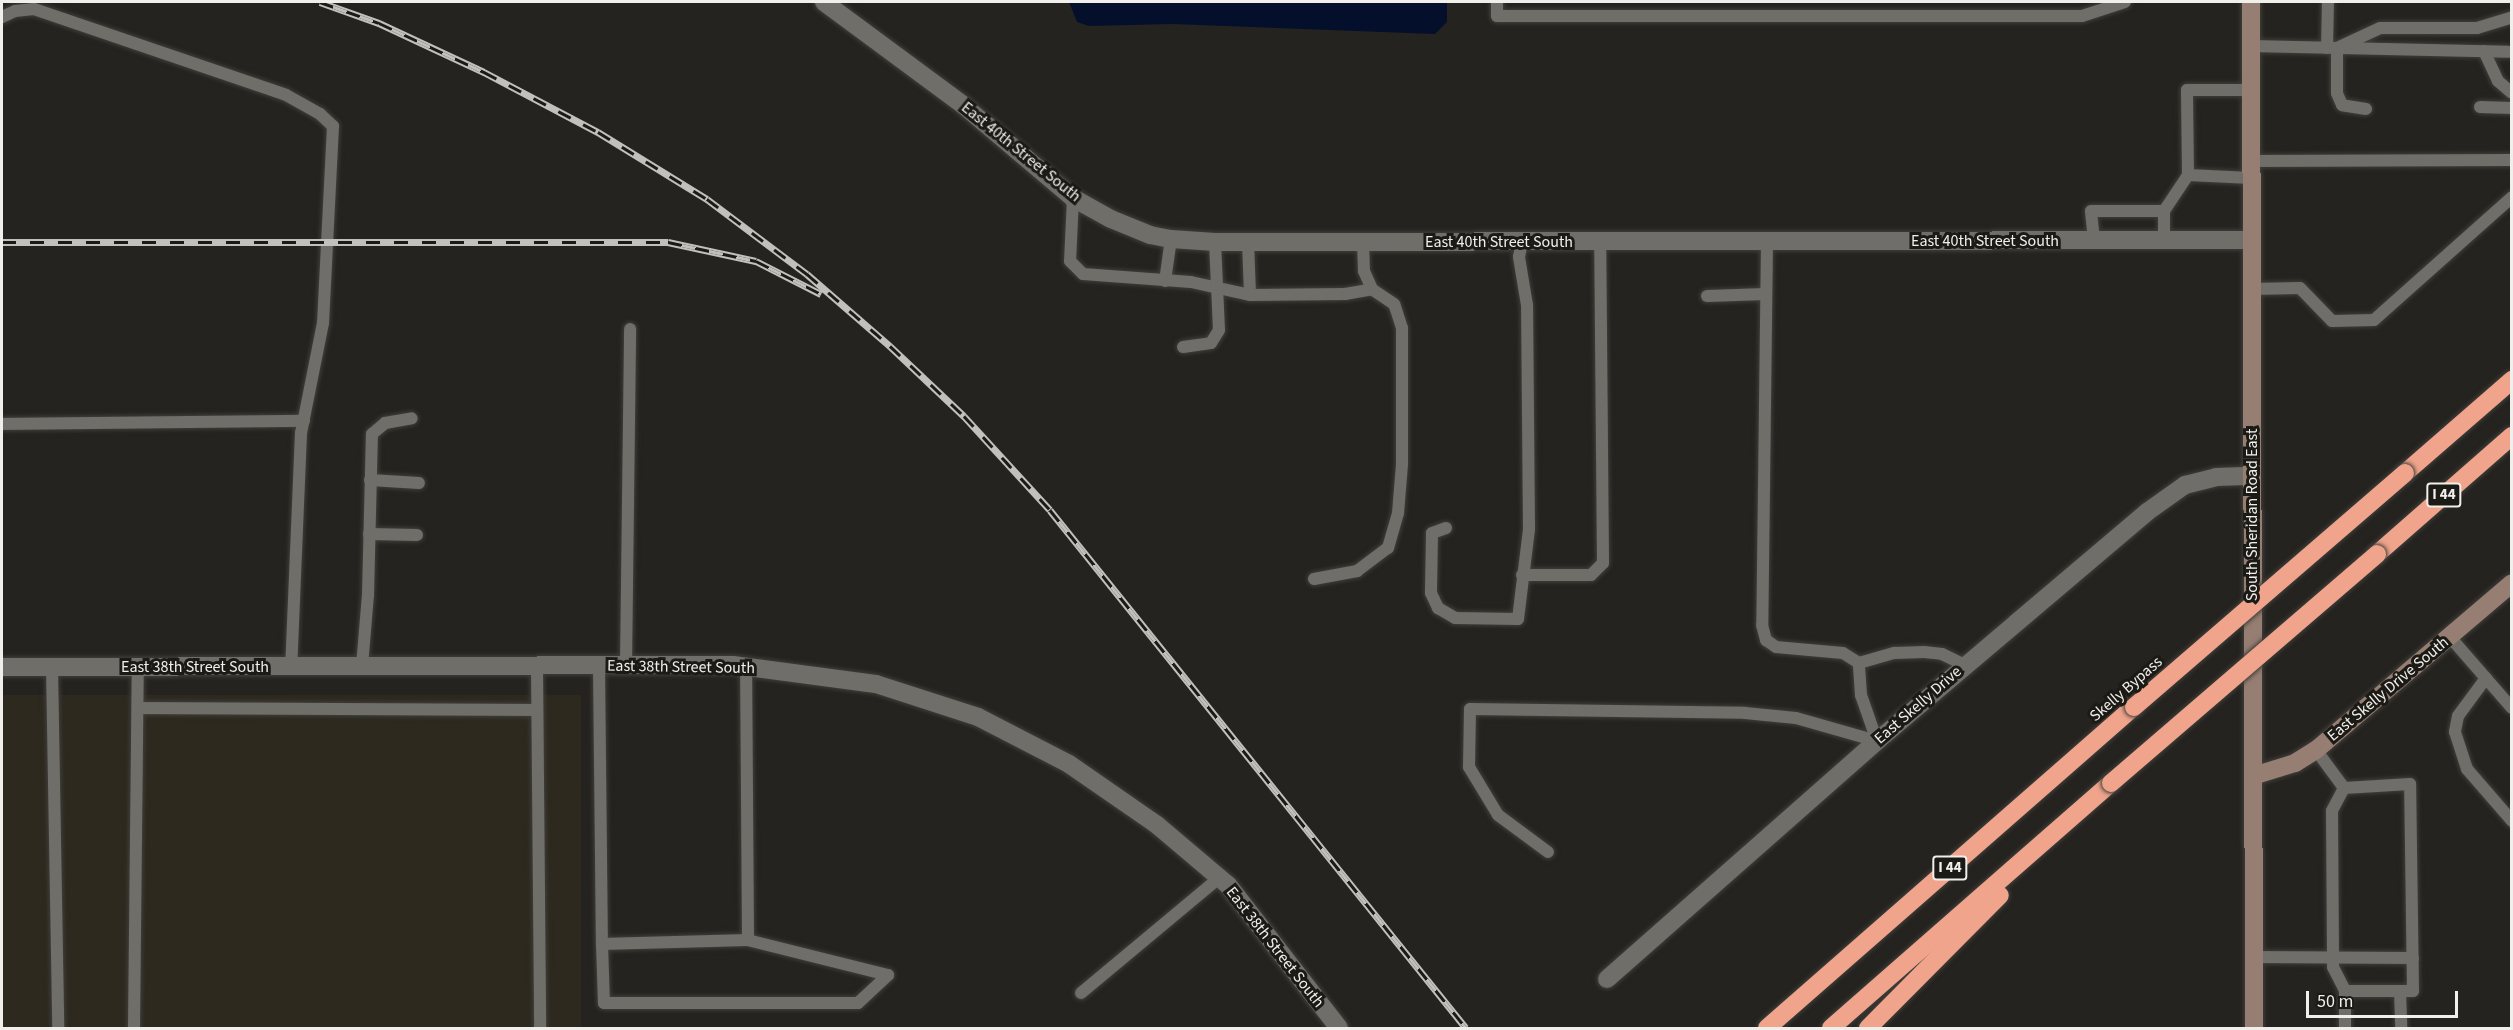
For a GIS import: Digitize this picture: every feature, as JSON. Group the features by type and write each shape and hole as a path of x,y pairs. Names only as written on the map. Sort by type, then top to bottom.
{"highway":[{"name":"Skelly Bypass","path":"1767,1029 2511,380"},
{"name":"I 44","path":"1831,1029 2511,436"},
{"path":"1868,1029 2111,783"}],"main road":[{"name":"South Sheridan Road East","path":"2252,2 2254,1029"},
{"name":"East Skelly Drive South","path":"2253,776 2295,762 2316,750 2511,583"}],"street":[{"name":"East 40th Street South","path":"824,2 963,105 1073,198 1121,223 1171,239 1215,242 2252,240"},
{"name":"East Skelly Drive","path":"1607,979 1965,664 2147,512 2185,485 2216,477 2252,476"},
{"name":"East 38th Street South","path":"2,667 746,667 876,684 978,717 1069,764 1157,825 1219,878 1339,1029"}],"lane":[{"path":"1497,2 1497,16 2082,16 2125,2"},
{"path":"2328,2 2337,93 2342,105 2366,109"},
{"path":"2,17 15,10 34,9 286,95 320,114 333,126 323,323 304,421 291,667"},
{"path":"2332,48 2380,28 2477,28 2511,17"},
{"path":"2252,46 2508,52"},
{"path":"2484,51 2498,81 2511,93"},
{"path":"2164,240 2164,211 2188,175 2187,90 2252,90"},
{"path":"2480,108 2511,108"},
{"path":"2188,175 2252,169 2458,160 2511,160"},
{"path":"2252,289 2300,288 2332,321 2374,320 2511,197"},
{"path":"1073,198 1070,254 1074,269 1083,274 1165,281 1250,295 1345,294 1372,289"},
{"path":"2094,240 2091,211 2164,211"},
{"path":"1165,281 1171,239"},
{"path":"1446,528 1432,533 1431,593 1438,608 1455,618 1518,619 1529,530 1527,305 1519,258 1522,241"},
{"path":"1767,241 1762,625 1766,640 1788,651 1843,653 1859,663 1895,653 1924,652 1942,654 1965,664"},
{"path":"1183,347 1211,343 1219,330 1219,290 1215,242"},
{"path":"1248,242 1250,295"},
{"path":"1314,579 1357,571 1388,548 1398,513 1402,464 1402,328 1394,304 1372,289 1364,271 1363,242"},
{"path":"1522,575 1591,575 1603,563 1600,242"},
{"path":"1707,296 1766,294"},
{"path":"627,666 630,329"},
{"path":"362,666 372,434 385,423 412,418"},
{"path":"2,424 304,421"},
{"path":"370,480 419,483"},
{"path":"369,534 417,535"},
{"path":"2450,636 2511,708"},
{"path":"1859,663 1861,695 1877,741"},
{"path":"537,666 540,1029"},
{"path":"599,666 602,944 604,1003 858,1003 888,975 748,940 602,944"},
{"path":"52,667 58,1029"},
{"path":"134,1029 138,667"},
{"path":"746,667 748,940"},
{"path":"2486,678 2458,716 2455,732 2467,769 2511,821"},
{"path":"138,708 537,710"},
{"path":"1548,852 1498,814 1469,767 1470,710 1745,713 1796,718 1877,741"},
{"path":"2316,750 2344,788"},
{"path":"2344,788 2410,784 2413,958 2413,991 2345,991"},
{"path":"2344,788 2332,811 2333,967 2345,991 2345,1029"},
{"path":"1081,993 1219,878"},
{"path":"2253,957 2413,958"},
{"path":"2400,991 2401,1029"}],"shaded area":[{"path":"2,695 581,695 581,1028 2,1028"}],"water":[{"path":"1069,2 1447,2 1447,22 1435,34 1172,24 1089,26 1077,22"}],"railway":[{"path":"320,2 379,23 484,72 598,132 707,199 807,274 890,346 964,416 1050,510 1466,1028"},
{"path":"2,242 668,242 756,261 821,294"}]}
